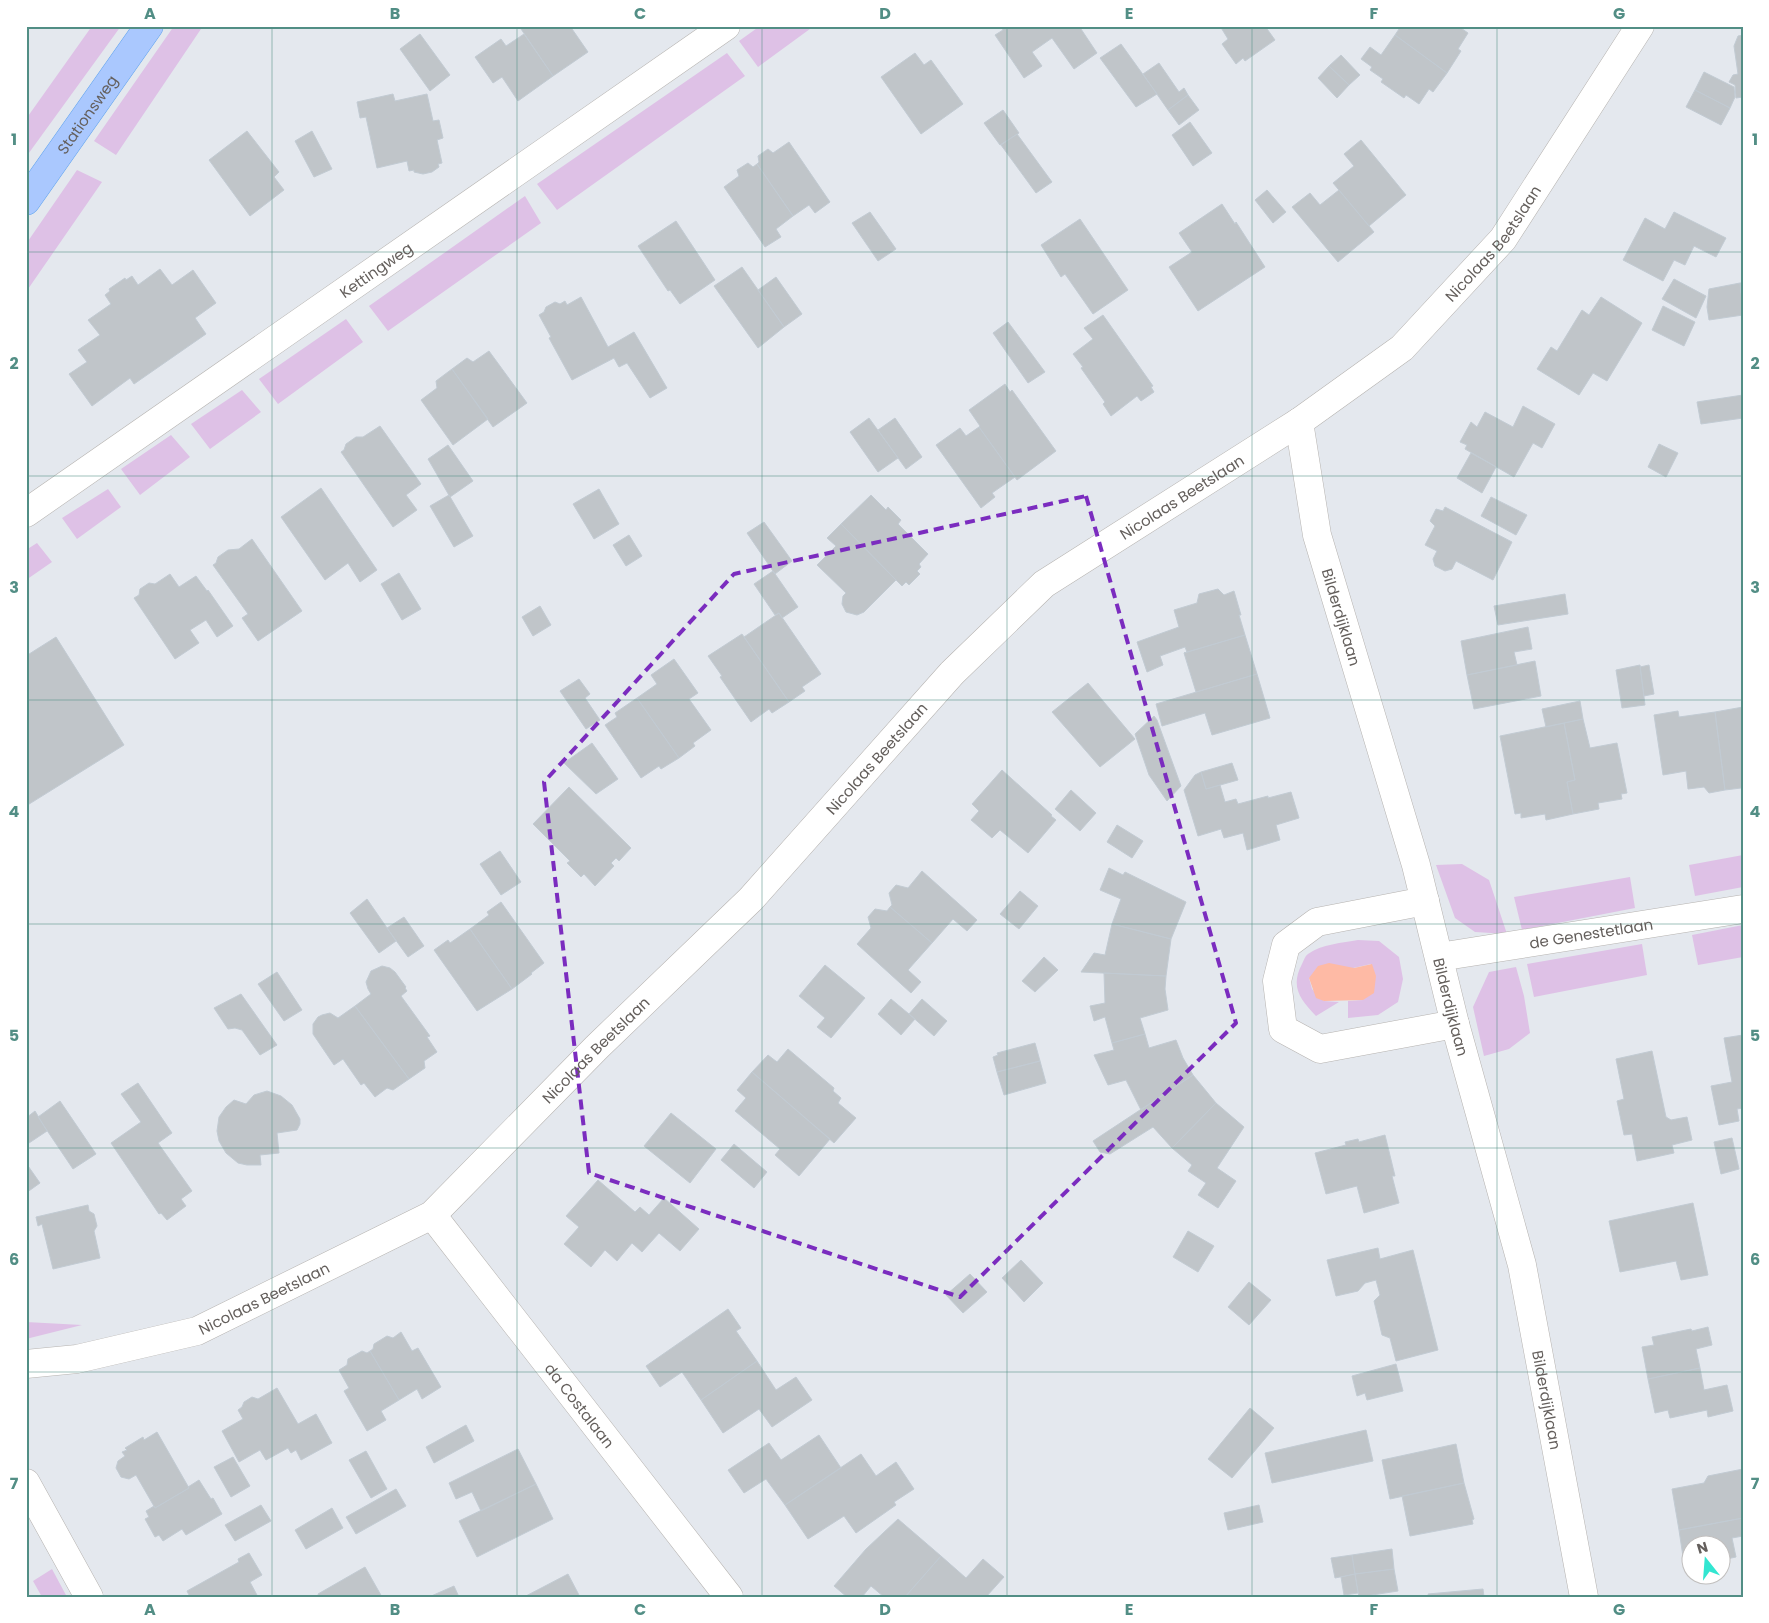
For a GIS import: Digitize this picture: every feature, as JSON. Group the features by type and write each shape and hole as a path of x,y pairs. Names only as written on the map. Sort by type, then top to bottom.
{"main road":[{"name":"Stationsweg","path":"26,201 149,26"}],"street":[{"name":"Kettingweg","path":"26,513 726,26"},
{"name":"Nicolaas Beetslaan","path":"26,1364 77,1359 197,1331 432,1215 597,1047 751,899 952,673 1044,584 1299,422 1402,348 1503,239 1640,26"},
{"name":"Bilderdijklaan","path":"1299,422 1317,535 1413,856 1455,1024 1522,1265 1584,1597"},
{"path":"1425,901 1317,922 1286,945 1277,981 1283,1029 1320,1049 1455,1024"},
{"name":"de Genestetlaan","path":"1439,957 1743,909"},
{"name":"da Costalaan","path":"432,1215 729,1597"},
{"path":"26,1483 89,1597"}],"highlighted area":[{"path":"1086,496 1236,1023 960,1297 589,1173 544,782 734,574"}],"shaded area":[{"path":"92,26 121,26 26,157 26,119"},
{"path":"174,26 203,26 116,155 94,141"},
{"path":"760,26 814,26 758,67 739,41"},
{"path":"727,53 745,76 557,210 537,184"},
{"path":"77,170 102,182 26,292 26,244"},
{"path":"525,196 541,223 388,331 369,306"},
{"path":"346,319 363,342 278,404 259,379"},
{"path":"242,390 261,412 210,449 191,424"},
{"path":"171,435 190,457 140,495 121,469"},
{"path":"108,489 121,507 77,539 62,518"},
{"path":"37,543 52,562 26,580 26,550"},
{"path":"1743,855 1743,887 1695,896 1689,865"},
{"path":"1462,864 1489,880 1507,934 1475,932 1455,918 1436,865"},
{"path":"1630,877 1635,908 1522,930 1514,897"},
{"path":"1743,925 1743,957 1698,965 1692,935"},
{"path":"1358,940 1379,941 1399,957 1403,979 1398,1002 1378,1015 1348,1018 1348,1001 1363,1000 1371,964 1309,978 1312,989 1324,1001 1339,1002 1316,1016 1305,1004 1298,992 1298,972 1305,957 1319,948"},
{"path":"1642,944 1647,975 1534,997 1527,964"},
{"path":"1329,963 1354,968 1372,964 1376,976 1374,993 1363,1000 1324,1001 1316,998 1309,978 1318,966"},
{"path":"1516,967 1524,996 1530,1033 1509,1049 1484,1056 1473,1007 1489,972"},
{"path":"26,1322 82,1325 26,1339"},
{"path":"52,1569 67,1597 42,1597 33,1581"}],"building":[{"path":"519,26 570,26 588,52 553,76"},
{"path":"1001,26 1079,26 1097,53 1074,69 1052,38 1032,52 1042,66 1024,78 995,35 1003,30"},
{"path":"1220,26 1265,26 1275,40 1245,61 1243,58 1236,64 1222,44 1228,39"},
{"path":"1401,26 1458,26 1468,33 1458,49 1461,51 1447,73 1395,35"},
{"path":"420,34 450,75 430,91 400,49"},
{"path":"524,34 553,76 518,101 502,77 493,83 475,57 501,39 506,46"},
{"path":"1395,35 1447,73 1433,92 1429,89 1419,104 1406,95 1404,98 1381,82 1383,79 1370,70 1372,67 1361,59 1370,47 1381,55"},
{"path":"1743,35 1743,97 1736,98 1735,85 1729,82 1733,75 1738,74 1734,46 1738,36"},
{"path":"1121,44 1157,94 1136,107 1100,58"},
{"path":"915,53 924,65 931,60 963,104 921,134 881,77"},
{"path":"1341,55 1360,75 1349,85 1329,66"},
{"path":"1159,63 1179,92 1184,88 1188,95 1168,110 1143,74"},
{"path":"1329,66 1349,85 1337,98 1318,78"},
{"path":"1704,72 1734,87 1735,97 1730,108 1695,90"},
{"path":"1695,90 1730,108 1721,125 1686,107"},
{"path":"393,94 395,101 427,94 433,121 439,120 443,138 437,140 442,163 438,164 439,167 432,172 423,174 414,172 414,170 409,171 407,161 377,168 366,117 360,118 357,102"},
{"path":"1188,95 1199,110 1179,125 1168,110"},
{"path":"1003,110 1019,133 1000,145 984,123"},
{"path":"1190,122 1212,153 1193,166 1172,135"},
{"path":"247,131 279,172 274,177 284,190 250,216 209,160"},
{"path":"312,131 332,169 314,177 295,141"},
{"path":"1017,134 1052,182 1036,193 1001,145"},
{"path":"1361,140 1406,195 1369,226 1333,183 1354,166 1344,154"},
{"path":"789,142 830,202 815,213 809,205 793,216 757,164 759,162 758,156 768,149 773,153"},
{"path":"748,163 753,167 757,164 793,216 776,229 781,237 765,247 724,187 739,176 737,170"},
{"path":"1267,190 1286,212 1273,223 1255,200"},
{"path":"1339,190 1374,232 1338,262 1292,207 1310,193 1320,205"},
{"path":"1222,204 1265,267 1198,311 1169,267 1192,252 1179,233"},
{"path":"870,212 896,249 878,261 852,223"},
{"path":"1674,212 1726,238 1716,257 1694,246 1685,265 1674,260 1663,281 1623,260 1645,218 1665,229"},
{"path":"1080,219 1128,290 1093,314 1065,274 1061,277 1041,245"},
{"path":"676,221 715,280 680,304 670,290 668,291 638,246"},
{"path":"742,267 784,327 758,348 714,286"},
{"path":"160,269 172,285 193,270 216,303 195,318 206,334 134,384 130,378 92,406 69,374 87,362 78,350 100,335 88,320 111,304 105,295 110,291 109,289 125,278 126,280 132,276 138,285"},
{"path":"776,277 802,314 784,327 758,290"},
{"path":"1674,279 1706,296 1696,318 1662,299"},
{"path":"1740,283 1743,283 1743,304 1742,298"},
{"path":"1740,283 1743,315 1709,320 1707,307 1709,289"},
{"path":"581,297 608,347 634,332 667,388 650,398 627,363 619,367 614,358 572,380 539,315 544,312 546,307 555,302 560,304 565,301 567,305"},
{"path":"1601,297 1642,323 1607,381 1593,373 1579,395 1537,369 1551,347 1557,351 1582,310 1589,315"},
{"path":"1663,306 1695,322 1684,346 1652,330"},
{"path":"1103,315 1153,386 1151,387 1154,392 1141,401 1137,396 1111,416 1103,404 1105,402 1073,354 1093,339 1084,328"},
{"path":"1008,322 1045,372 1028,383 993,333"},
{"path":"489,351 527,403 493,427 452,369 467,358 473,362"},
{"path":"452,369 488,419 453,445 421,400 437,388 436,381"},
{"path":"1005,384 1010,392 1012,390 1056,451 1017,480 969,410"},
{"path":"1743,395 1743,418 1701,424 1697,402"},
{"path":"1523,406 1555,424 1542,448 1533,443 1514,477 1465,449 1467,445 1460,442 1471,422 1477,427 1485,412 1513,427"},
{"path":"869,418 898,458 878,472 850,432"},
{"path":"895,418 922,457 906,469 878,430"},
{"path":"380,426 421,484 406,495 417,510 393,527 341,452 346,444 356,437 363,437"},
{"path":"979,427 1015,477 992,493 995,497 981,508 936,445 960,428 966,436"},
{"path":"1659,444 1678,453 1666,477 1648,467"},
{"path":"448,445 473,481 450,497 428,459"},
{"path":"1471,453 1496,467 1482,493 1457,478"},
{"path":"321,488 377,570 360,582 348,563 325,580 281,517"},
{"path":"599,489 619,524 594,539 573,504"},
{"path":"449,495 473,536 454,547 430,506"},
{"path":"871,495 886,510 888,507 901,520 898,524 928,554 919,564 921,567 917,571 920,574 909,585 906,582 902,586 841,524"},
{"path":"1491,497 1527,515 1516,535 1481,516"},
{"path":"1445,507 1512,542 1493,580 1456,561 1452,569 1445,571 1435,566 1433,559 1437,551 1425,545 1435,526 1430,521 1436,509 1443,511"},
{"path":"764,522 792,561 775,574 747,533"},
{"path":"841,524 896,580 864,612 857,615 846,612 842,604 843,596 846,593 817,565 836,546 827,538"},
{"path":"629,535 642,556 626,566 613,545"},
{"path":"252,539 302,611 258,641 242,618 248,614 213,565 218,557 228,550 239,549"},
{"path":"773,571 798,607 782,618 779,613 775,615 754,584"},
{"path":"399,573 421,609 402,620 381,584"},
{"path":"170,574 179,587 196,576 233,626 217,637 206,620 190,630 199,643 175,659 134,598 139,595 140,589 149,583 155,584"},
{"path":"1218,589 1224,595 1234,591 1245,635 1184,653 1187,652 1185,647 1160,656 1163,665 1147,672 1137,642 1179,627 1174,610 1197,603 1199,594"},
{"path":"1565,594 1568,614 1498,625 1494,606"},
{"path":"540,606 551,625 533,636 522,617"},
{"path":"779,613 821,674 802,687 805,691 789,702 744,637"},
{"path":"1528,627 1532,649 1514,652 1517,665 1467,675 1461,641"},
{"path":"742,634 789,702 772,713 769,709 751,722 708,656"},
{"path":"1245,635 1257,674 1196,692 1184,653"},
{"path":"56,637 124,745 26,806 26,656"},
{"path":"674,659 698,693 689,699 711,730 693,743 695,746 679,758 637,698 657,684 651,675"},
{"path":"1535,661 1541,696 1474,709 1467,675"},
{"path":"1640,665 1645,705 1622,708 1616,670"},
{"path":"1649,665 1654,694 1644,696 1640,667"},
{"path":"1257,674 1270,718 1212,735 1205,713 1162,726 1156,704"},
{"path":"579,679 590,694 585,698 600,720 586,729 560,691"},
{"path":"1088,683 1135,739 1100,767 1052,712"},
{"path":"637,698 679,758 661,769 659,766 641,778 605,725 617,717 615,713"},
{"path":"1580,701 1583,719 1546,727 1542,709"},
{"path":"1743,707 1743,784 1741,788 1725,790 1715,712"},
{"path":"1678,711 1679,717 1715,712 1725,790 1709,793 1704,787 1688,789 1686,771 1663,775 1654,715"},
{"path":"1154,716 1181,786 1167,801 1149,775 1135,734"},
{"path":"1583,719 1590,748 1617,743 1627,793 1621,794 1622,799 1598,803 1599,809 1573,814 1567,782 1575,780 1564,723"},
{"path":"1564,723 1575,780 1567,782 1573,814 1546,820 1545,814 1521,818 1521,813 1515,814 1500,736"},
{"path":"592,743 618,779 596,794 564,763"},
{"path":"1232,763 1238,780 1206,789 1201,772"},
{"path":"1002,770 1056,820 1028,853 1000,830 992,838 971,820 979,811 972,804"},
{"path":"1201,772 1206,789 1220,785 1225,802 1236,799 1238,804 1291,792 1299,818 1276,825 1280,840 1247,850 1243,833 1224,838 1221,829 1198,836 1184,790 1195,775"},
{"path":"569,787 631,848 619,861 616,858 611,863 614,866 595,886 584,874 581,877 567,863 570,861 533,824"},
{"path":"1071,790 1096,813 1080,831 1055,809"},
{"path":"1117,825 1143,841 1132,858 1107,842"},
{"path":"500,851 521,882 501,895 480,864"},
{"path":"1109,868 1123,875 1125,872 1186,902 1171,939 1112,924 1121,899 1100,890"},
{"path":"922,871 977,920 967,931 953,919 932,943 890,907 892,905 889,893 896,885 908,888"},
{"path":"1020,891 1038,906 1019,929 1000,914"},
{"path":"367,899 396,941 379,953 350,913"},
{"path":"501,902 544,963 512,989 470,929 489,915 487,912"},
{"path":"890,907 932,943 908,970 921,982 911,993 857,944 871,928 868,917 875,909 887,911"},
{"path":"404,917 424,946 408,957 387,928"},
{"path":"1112,924 1171,939 1166,976 1081,972 1094,953 1105,955"},
{"path":"470,929 512,989 477,1011 434,950 448,940 450,943"},
{"path":"1044,957 1058,970 1035,992 1022,981"},
{"path":"825,965 865,998 831,1038 817,1027 825,1018 799,996"},
{"path":"382,966 390,968 395,972 406,987 407,991 401,996 430,1036 427,1037 437,1052 424,1061 425,1068 409,1079 355,1006 371,994 366,982 371,971"},
{"path":"277,972 302,1010 284,1021 258,984"},
{"path":"1104,973 1166,976 1165,989 1168,1010 1140,1018 1145,1034 1112,1043 1105,1017 1094,1021 1090,1006 1105,1003"},
{"path":"241,994 277,1045 260,1055 242,1030 228,1029 214,1008"},
{"path":"891,999 915,1019 901,1035 878,1014"},
{"path":"922,999 947,1021 934,1036 909,1014"},
{"path":"355,1006 409,1079 393,1090 387,1088 375,1097 364,1083 361,1085 343,1059 334,1065 313,1034 313,1024 318,1017 330,1013 338,1018"},
{"path":"1145,1034 1149,1048 1176,1040 1183,1058 1193,1075 1141,1110 1126,1080 1108,1085 1094,1055 1114,1050 1112,1043"},
{"path":"1743,1035 1743,1108 1737,1109 1739,1121 1719,1125 1711,1086 1732,1082 1724,1038"},
{"path":"1035,1043 1040,1061 997,1072 993,1057 998,1055 997,1053"},
{"path":"788,1049 834,1088 833,1091 841,1098 838,1103 856,1118 834,1143 752,1072 768,1055 777,1062"},
{"path":"1652,1051 1666,1117 1671,1120 1687,1117 1692,1140 1672,1145 1674,1153 1637,1161 1632,1134 1624,1135 1617,1101 1624,1099 1616,1059"},
{"path":"1040,1061 1046,1083 1004,1095 997,1072"},
{"path":"752,1072 830,1139 799,1176 775,1155 780,1149 735,1111 746,1098 737,1090"},
{"path":"1193,1075 1216,1103 1172,1148 1153,1127 1110,1154 1100,1152 1093,1141"},
{"path":"138,1083 172,1133 158,1143 192,1191 181,1199 186,1206 167,1220 161,1213 159,1214 111,1143 141,1122 121,1094"},
{"path":"267,1091 281,1096 292,1105 300,1119 300,1124 297,1130 277,1133 279,1153 260,1155 261,1165 238,1163 226,1153 219,1141 217,1131 219,1117 234,1100 246,1104 254,1095"},
{"path":"60,1101 96,1154 73,1169 38,1117"},
{"path":"1216,1103 1244,1127 1217,1168 1236,1181 1218,1208 1198,1195 1206,1183 1188,1171 1192,1165 1172,1148"},
{"path":"35,1111 47,1131 26,1145 26,1118"},
{"path":"671,1113 716,1149 690,1183 644,1146"},
{"path":"1385,1135 1395,1176 1392,1176 1399,1203 1364,1213 1357,1186 1326,1194 1315,1153 1346,1145 1345,1142 1358,1139 1359,1142"},
{"path":"1732,1138 1739,1169 1721,1174 1714,1142"},
{"path":"734,1144 767,1172 754,1188 721,1160"},
{"path":"26,1163 40,1183 26,1193"},
{"path":"598,1180 635,1212 640,1207 649,1215 664,1198 699,1229 680,1251 659,1233 642,1252 632,1243 617,1261 605,1250 591,1267 564,1244 579,1227 566,1216"},
{"path":"1693,1203 1708,1275 1681,1280 1676,1261 1620,1272 1609,1221"},
{"path":"88,1205 89,1211 94,1214 97,1226 94,1231 100,1258 53,1269 42,1224 38,1226 36,1217"},
{"path":"1188,1231 1214,1246 1198,1272 1173,1257"},
{"path":"1378,1248 1380,1259 1413,1250 1438,1350 1396,1361 1390,1338 1382,1335 1374,1301 1380,1295 1376,1280 1365,1283 1358,1291 1336,1296 1327,1260"},
{"path":"1021,1260 1043,1283 1024,1302 1002,1278"},
{"path":"970,1274 987,1292 963,1313 946,1295"},
{"path":"1249,1282 1271,1300 1249,1325 1228,1307"},
{"path":"728,1309 741,1328 736,1331 757,1361 701,1400 682,1372 660,1387 646,1366"},
{"path":"1708,1327 1712,1345 1696,1349 1700,1368 1648,1379 1642,1347 1654,1345 1652,1337"},
{"path":"401,1332 412,1351 418,1348 441,1387 422,1399 417,1389 399,1400 370,1351 373,1349 374,1344 387,1336 393,1338"},
{"path":"362,1351 367,1353 370,1351 399,1400 381,1411 386,1420 367,1431 344,1391 349,1388 339,1370 347,1365 348,1359"},
{"path":"757,1361 776,1390 796,1377 812,1400 772,1427 759,1409 723,1433 701,1400"},
{"path":"1396,1364 1403,1391 1367,1400 1365,1393 1357,1396 1352,1376"},
{"path":"1700,1368 1704,1390 1727,1385 1733,1411 1708,1417 1707,1410 1670,1418 1668,1410 1655,1413 1648,1379"},
{"path":"277,1388 298,1424 316,1414 332,1443 301,1460 296,1450 291,1453 288,1448 266,1460 260,1450 239,1462 222,1431 243,1419 238,1410 244,1402 252,1397 258,1399"},
{"path":"1250,1408 1274,1428 1232,1478 1208,1459"},
{"path":"466,1425 474,1441 434,1463 426,1447"},
{"path":"1366,1430 1373,1461 1272,1483 1265,1453"},
{"path":"157,1432 189,1488 155,1508 136,1475 129,1479 121,1477 116,1468 118,1461 125,1456 122,1452 127,1450 125,1448 143,1437 144,1440"},
{"path":"819,1435 841,1468 785,1505 766,1479 744,1493 728,1470 769,1443 781,1460"},
{"path":"1456,1444 1464,1483 1390,1499 1382,1460"},
{"path":"518,1449 536,1484 481,1511 472,1492 456,1499 449,1483"},
{"path":"366,1451 387,1489 371,1498 349,1460"},
{"path":"861,1454 876,1476 896,1462 914,1489 894,1502 896,1505 856,1533 844,1516 808,1539 785,1505"},
{"path":"233,1457 250,1486 231,1497 214,1467"},
{"path":"1743,1469 1743,1496 1741,1497 1743,1518 1679,1530 1672,1489 1704,1483 1708,1476"},
{"path":"199,1480 211,1499 213,1498 222,1514 186,1535 182,1529 163,1541 159,1535 155,1537 145,1519 149,1517 146,1511 154,1506 155,1508"},
{"path":"1464,1483 1474,1519 1472,1520 1473,1524 1410,1536 1402,1496"},
{"path":"536,1484 553,1519 477,1557 459,1521"},
{"path":"396,1489 406,1506 356,1534 346,1517"},
{"path":"261,1505 271,1521 235,1541 225,1525"},
{"path":"1259,1505 1263,1522 1228,1530 1224,1513"},
{"path":"332,1508 343,1528 306,1549 295,1530"},
{"path":"1743,1518 1743,1536 1732,1538 1732,1536 1682,1536 1682,1550 1679,1530"},
{"path":"898,1519 941,1556 905,1597 884,1597 871,1586 862,1597 847,1597 834,1586 866,1549"},
{"path":"1732,1538 1736,1557 1732,1558"},
{"path":"1392,1549 1394,1569 1355,1574 1352,1555"},
{"path":"249,1553 262,1575 250,1582 258,1597 190,1597 187,1591 239,1562 238,1559"},
{"path":"1352,1555 1355,1574 1335,1578 1331,1558"},
{"path":"941,1556 966,1578 983,1559 1004,1577 986,1597 905,1597"},
{"path":"365,1567 382,1597 319,1597 318,1594"},
{"path":"1394,1569 1398,1591 1359,1597 1355,1574"},
{"path":"568,1574 580,1597 524,1597"},
{"path":"1355,1574 1358,1593 1344,1595 1341,1577"},
{"path":"454,1586 459,1597 429,1597"},
{"path":"1483,1589 1484,1597 1429,1597 1428,1594"}]}
